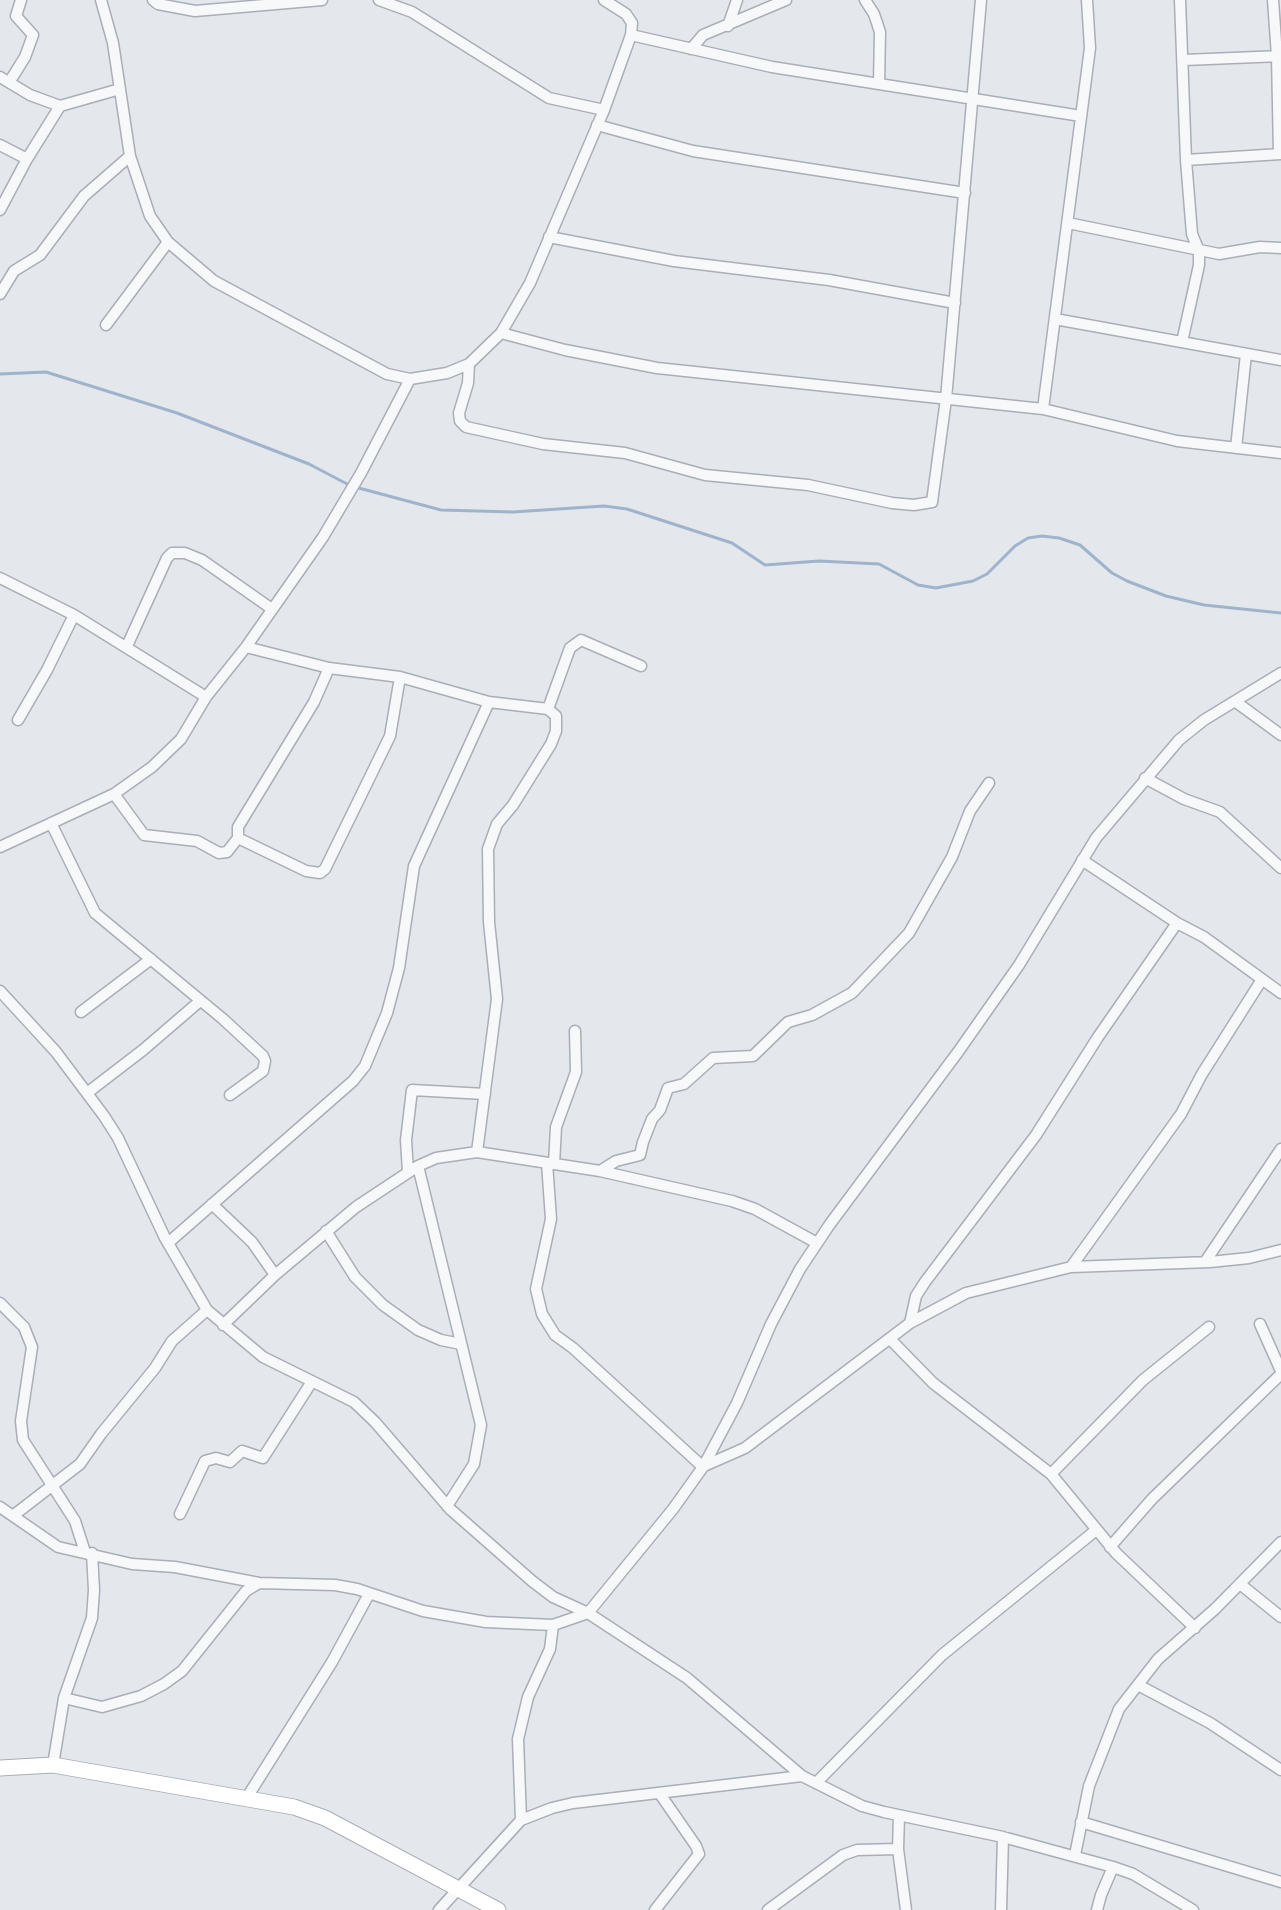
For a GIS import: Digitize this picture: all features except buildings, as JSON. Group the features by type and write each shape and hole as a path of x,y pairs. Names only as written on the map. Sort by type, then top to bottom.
{"street":[{"path":"21,0 16,16 33,35 25,57 5,79 30,95 60,106 120,89"},
{"path":"101,0 109,24 130,156 150,216 168,242 214,281 377,369 410,379 447,373 468,364 501,333 530,283 604,110 631,35 632,23 626,14 604,0"},
{"path":"158,1 195,11 322,0"},
{"path":"378,0 412,12 549,98 604,110"},
{"path":"728,26 736,0"},
{"path":"692,49 703,35 786,0"},
{"path":"865,0 874,14 880,32 879,84"},
{"path":"468,364 468,383 459,413 460,422 466,427 543,444 625,453 705,475 808,485 914,505 932,502 946,399 981,0"},
{"path":"1043,409 1090,48 1087,0"},
{"path":"1180,0 1186,160 1192,234 1199,250 1199,265 1182,342"},
{"path":"1186,160 1280,154 1279,56 1273,0"},
{"path":"631,35 772,67 1081,116"},
{"path":"1184,60 1279,56"},
{"path":"0,210 27,159 60,106"},
{"path":"597,125 693,151 965,193"},
{"path":"0,145 27,159"},
{"path":"0,294 14,271 26,266 40,255 84,196 130,156"},
{"path":"1068,223 1219,254 1260,248 1281,248"},
{"path":"549,237 674,261 829,280 955,303"},
{"path":"106,325 168,242"},
{"path":"1055,319 1281,360"},
{"path":"501,333 565,350 657,368 1043,409 1178,441 1281,453"},
{"path":"1236,448 1246,354"},
{"path":"0,847 114,794 152,767 181,739 206,697 246,647 334,519 361,474 410,379"},
{"path":"127,646 167,558 172,553 185,553 202,560 272,609"},
{"path":"0,578 74,615 206,697"},
{"path":"18,720 47,670 74,615"},
{"path":"548,709 570,648 581,640 641,666"},
{"path":"246,647 329,668 400,677 489,702 548,709 553,712 557,721 551,744 513,805 497,825 488,849 489,922 497,999 477,1152"},
{"path":"114,794 144,835 197,842 219,853 227,852 238,838 238,827 314,702 329,668"},
{"path":"0,1507 58,1547 77,1553 89,1552 132,1564 175,1566 259,1583 334,1585 439,1614 486,1622 552,1625 588,1613 673,1509 703,1467 737,1403 771,1324 800,1269 1019,965 1096,838 1179,740 1204,720 1281,673"},
{"path":"238,838 306,871 320,873 325,869 390,736 400,677"},
{"path":"168,1243 353,1081 365,1066 387,1013 399,968 414,866 489,702"},
{"path":"1236,702 1281,735"},
{"path":"1145,778 1184,799 1214,808 1281,868"},
{"path":"600,1170 616,1161 640,1155 652,1119 660,1110 668,1088 684,1084 713,1058 753,1056 788,1022 812,1015 852,993 909,933 952,856 970,811 989,783"},
{"path":"51,823 95,913 200,1001 265,1061 263,1071 230,1095"},
{"path":"1082,860 1177,923 1204,937 1261,981 1281,993"},
{"path":"910,1323 916,1296 925,1282 1036,1135 1098,1037 1177,923"},
{"path":"81,1012 151,959"},
{"path":"1071,1267 1181,1114 1202,1074 1261,981"},
{"path":"0,991 56,1052 118,1138 168,1243 207,1310 263,1357 311,1383 354,1402 375,1422 447,1506 532,1581 553,1597 588,1613 687,1678 802,1776 862,1806 1075,1855 1133,1874 1192,1910"},
{"path":"87,1093 144,1050 200,1001"},
{"path":"574,1031 576,1072 556,1127 550,1164 551,1219 536,1290 542,1314 555,1335 573,1348 703,1467"},
{"path":"408,1172 406,1140 412,1090 485,1094"},
{"path":"1205,1262 1281,1149"},
{"path":"223,1325 275,1275 356,1207 418,1166 436,1158 477,1152 600,1170 732,1201 755,1209 817,1243"},
{"path":"418,1166 481,1425 474,1464 447,1506"},
{"path":"212,1204 252,1242 275,1275"},
{"path":"326,1231 355,1277 383,1305 418,1330 441,1340 461,1344"},
{"path":"703,1467 745,1448 910,1323 966,1293 1071,1267 1205,1262 1249,1258 1281,1250"},
{"path":"0,1303 24,1327 31,1340 22,1440 75,1521 89,1552 94,1590 92,1618 64,1698 53,1765"},
{"path":"14,1515 54,1487 80,1464 101,1434 155,1368 172,1341 207,1310"},
{"path":"1110,1547 1152,1498 1281,1372 1260,1324"},
{"path":"1051,1474 1143,1380 1209,1327"},
{"path":"890,1339 933,1383 1051,1474 1095,1531 1195,1628"},
{"path":"180,1514 205,1461 216,1458 230,1462 242,1451 263,1458 311,1383"},
{"path":"816,1783 942,1655 1095,1531"},
{"path":"1075,1855 1089,1786 1119,1709 1158,1659 1195,1628 1281,1542"},
{"path":"64,1698 102,1707 141,1696 164,1684 182,1671 246,1591 259,1583"},
{"path":"1240,1584 1281,1617"},
{"path":"246,1799 332,1662 369,1594"},
{"path":"521,1820 518,1739 528,1697 550,1649 552,1625"},
{"path":"1138,1685 1210,1723 1281,1770"},
{"path":"0,1768 53,1765 294,1807 325,1818 460,1887 498,1910"},
{"path":"439,1910 521,1820 573,1803 802,1776"},
{"path":"655,1910 699,1854 696,1846 660,1794"},
{"path":"899,1816 898,1849 906,1910"},
{"path":"1081,1822 1281,1882"},
{"path":"1001,1910 1003,1837"},
{"path":"768,1910 843,1855 857,1850 898,1849"},
{"path":"1098,1910 1101,1895 1113,1867"}],"waterway":[{"path":"0,374 46,372 177,413 309,464 349,485"},
{"path":"355,487 441,510 513,512 604,506 627,509 732,543 765,565 819,561 879,564 918,585 936,588 973,581 987,574 1015,546 1028,538 1042,536 1059,538 1080,545 1112,573 1166,596 1204,605 1281,613"}]}
